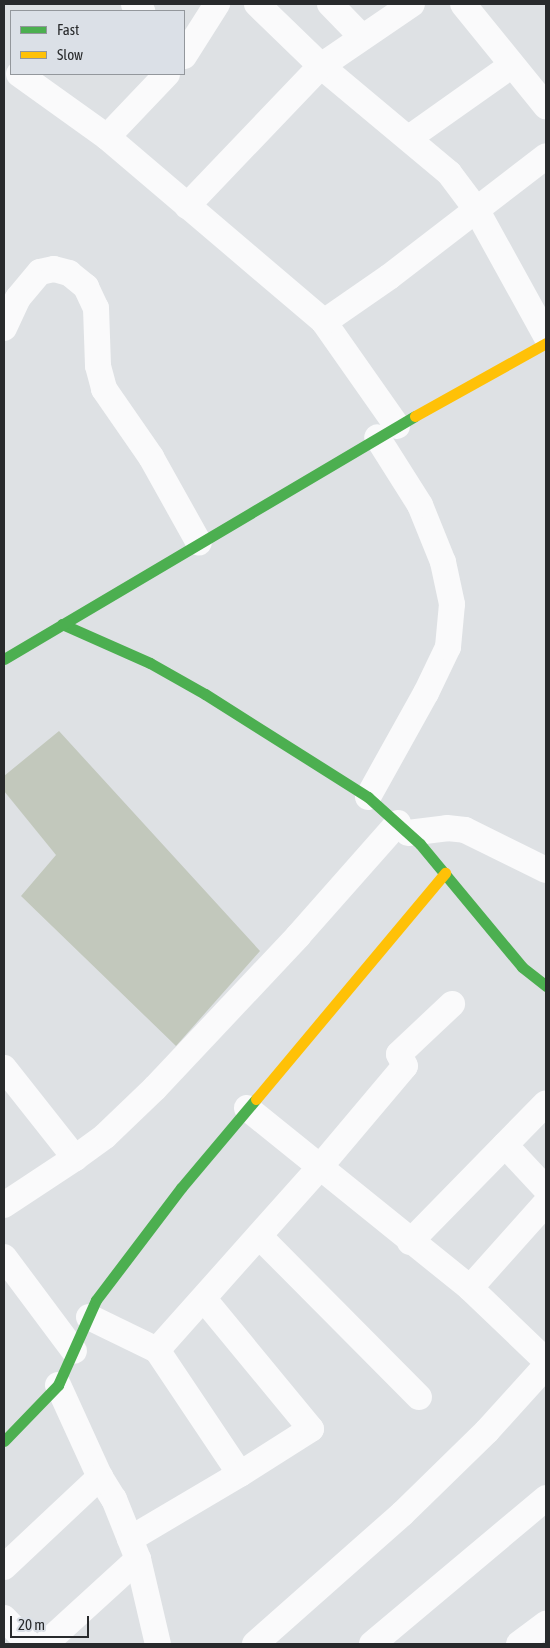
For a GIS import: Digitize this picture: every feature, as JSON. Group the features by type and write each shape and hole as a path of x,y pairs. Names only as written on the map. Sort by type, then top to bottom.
{"street":[{"path":"185,52 217,4"},
{"path":"257,4 321,66 449,173 476,209 546,336"},
{"path":"330,4 360,36"},
{"path":"187,206 321,66 360,36 412,4"},
{"path":"463,4 546,106"},
{"path":"409,138 512,65"},
{"path":"20,75 107,137 324,322 387,431 443,562 452,604 448,646 426,693 368,796"},
{"path":"107,137 166,75"},
{"path":"324,322 389,277 546,156"},
{"path":"4,328 18,298 40,272 54,269 69,273 86,287 96,308 98,366 104,389 151,457 199,543"},
{"path":"4,659 387,431 546,343"},
{"path":"62,624 150,663 368,796 403,828 445,873 522,967 546,986"},
{"path":"4,1205 105,1136 155,1088 403,828 465,830 546,870"},
{"path":"4,1441 58,1385 96,1300 175,1196 445,873"},
{"path":"158,1350 320,1168 405,1066 399,1054 452,1004"},
{"path":"4,1068 74,1158"},
{"path":"410,1242 546,1103"},
{"path":"247,1108 410,1242 470,1288 546,1361"},
{"path":"505,1145 546,1189"},
{"path":"470,1288 546,1203"},
{"path":"259,1236 419,1397"},
{"path":"4,1257 74,1351"},
{"path":"45,1644 134,1549 240,1474 311,1429 204,1299"},
{"path":"88,1317 158,1350 240,1474"},
{"path":"255,1644 402,1514 487,1431 546,1366"},
{"path":"58,1385 100,1477 114,1499 134,1549 158,1644"},
{"path":"4,1567 100,1477"},
{"path":"372,1644 546,1498"},
{"path":"4,1618 29,1644"},
{"path":"519,1644 546,1624"}],"shaded area":[{"path":"59,731 260,951 176,1046 21,896 56,855 4,791 4,776"}],"traffic: fast":[{"path":"4,659 415,416"},
{"path":"62,624 150,663 205,694 368,797 420,844 522,967 546,986"},
{"path":"4,1441 58,1385 96,1300 181,1188 256,1099"}],"traffic: slow":[{"path":"415,416 546,343"},
{"path":"256,1099 445,873"}]}
